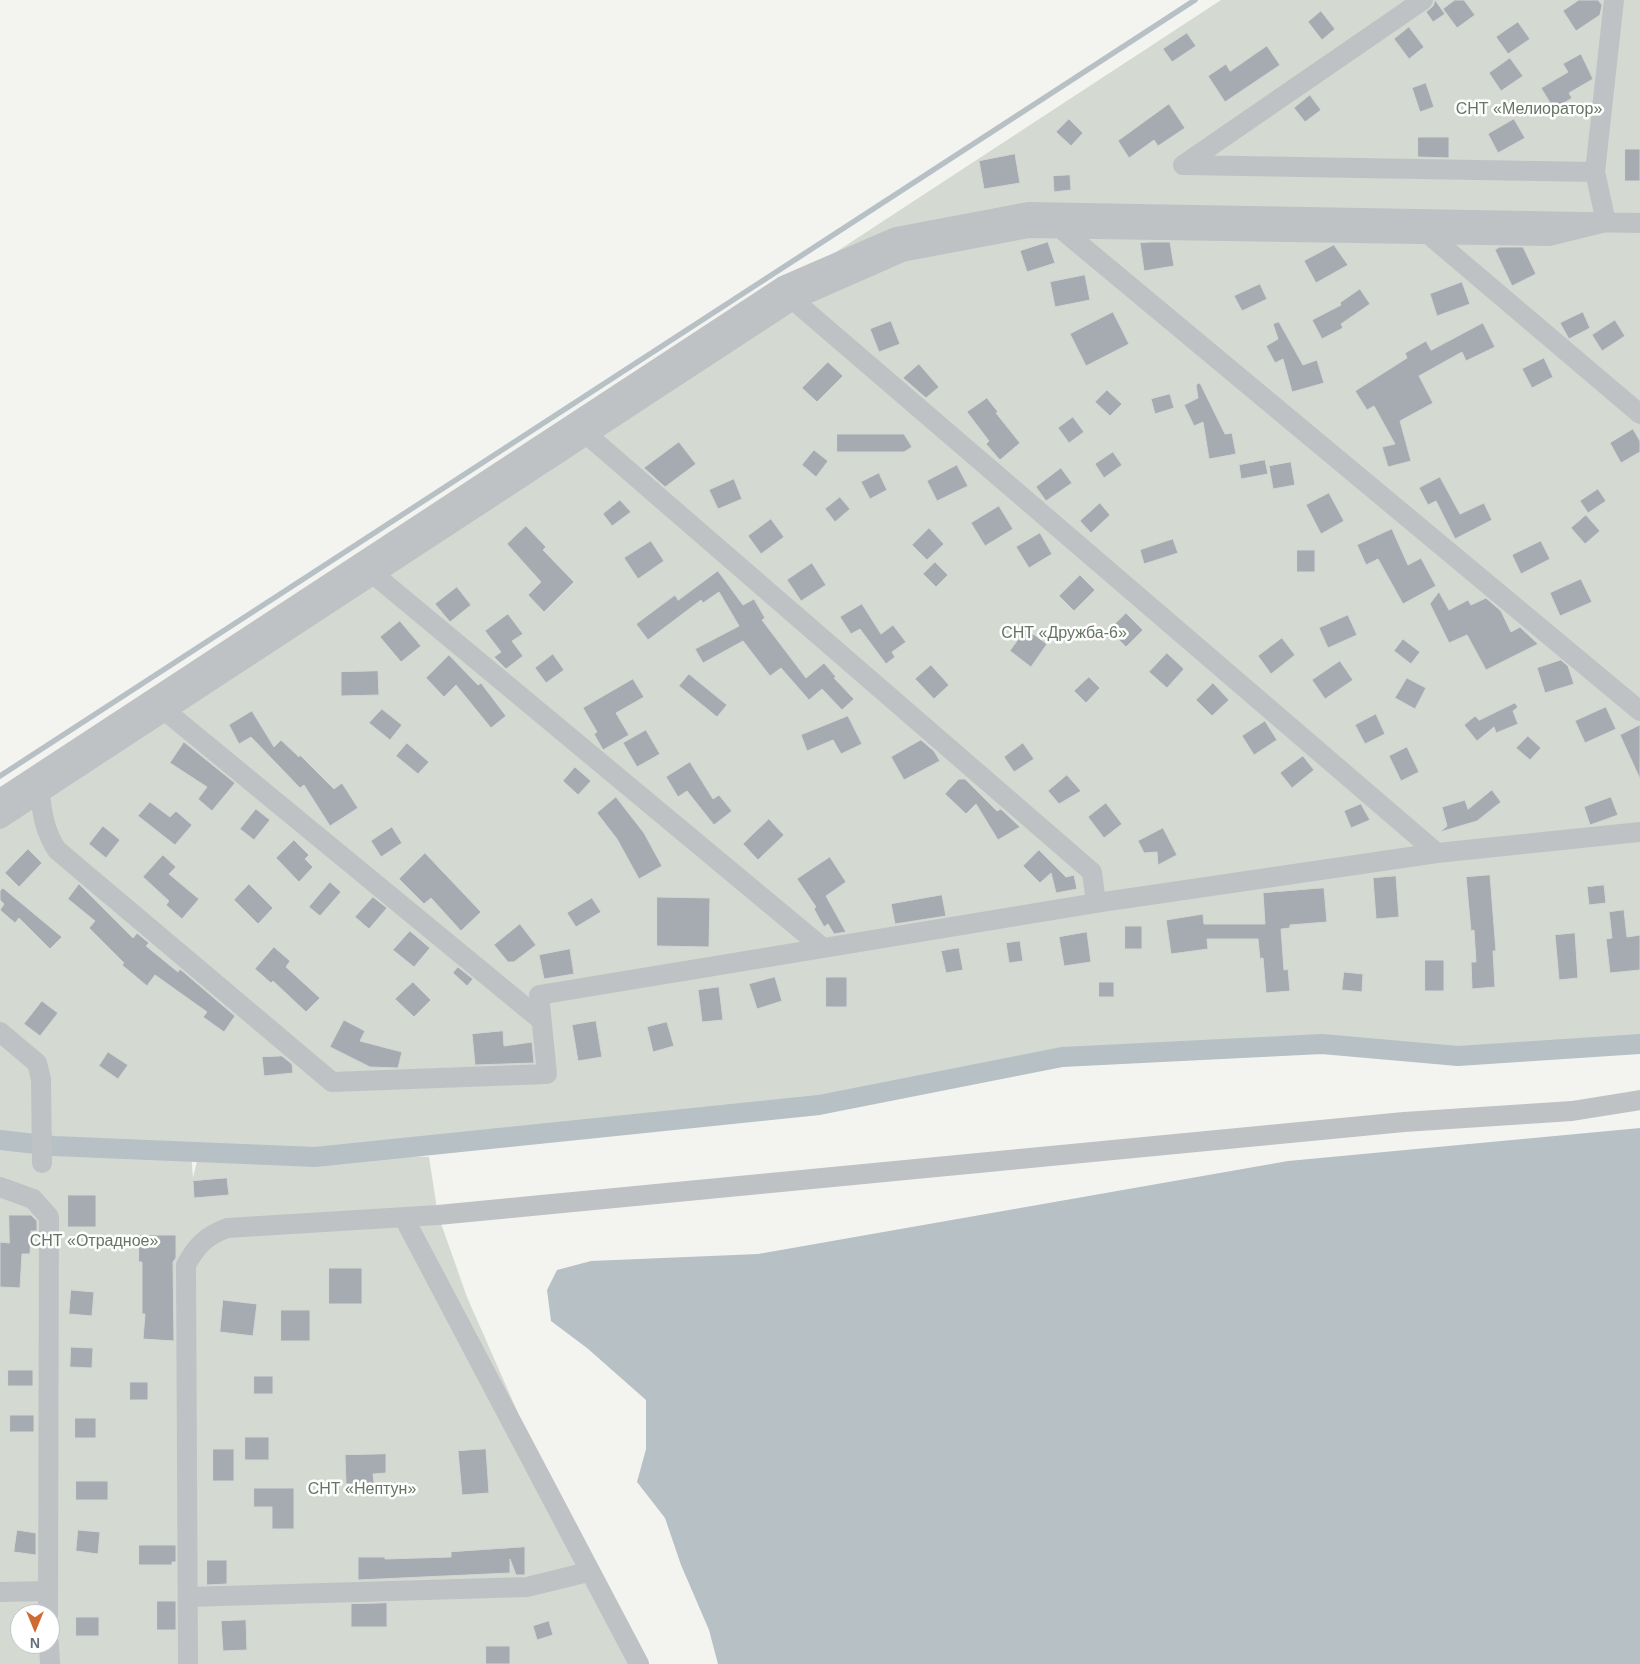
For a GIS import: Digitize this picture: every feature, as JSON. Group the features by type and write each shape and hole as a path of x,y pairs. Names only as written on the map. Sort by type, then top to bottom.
{"street":[{"path":"1423,0 1183,165 1595,172"},
{"path":"1606,222 1595,172 1614,0"},
{"path":"0,799 159,705 786,294 896,237 1028,212 1640,223"},
{"path":"786,294 902,252 1029,228 1549,236 1606,222"},
{"path":"1060,228 1640,711"},
{"path":"1428,234 1640,414"},
{"path":"786,294 1437,853"},
{"path":"580,429 1092,872 1096,903"},
{"path":"367,569 823,948"},
{"path":"0,819 40,793 159,705"},
{"path":"159,705 541,1020"},
{"path":"40,793 44,824 49,838 57,850 332,1082 548,1074 538,996 1096,903 1437,853 1640,832"},
{"path":"0,1032 37,1063 41,1080 42,1163"},
{"path":"188,1664 186,1265 196,1246 211,1234 227,1228 404,1218 1404,1122 1572,1111 1640,1100"},
{"path":"0,1187 33,1199 48,1217 48,1604"},
{"path":"404,1218 588,1572 639,1664"},
{"path":"188,1597 527,1588 588,1572"},
{"path":"0,1592 48,1591"}],"green space":[{"name":"СНТ «Дружба-6»","path":"1221,0 1640,0 1640,1044 1458,1056 1322,1044 1062,1057 819,1105 315,1157 191,1152 193,1178 198,1157 320,1162 393,1155 429,1157 438,1215 467,1297 588,1572 639,1664 0,1664 0,799"}],"shaded area":[{"path":"1640,1128 1640,1664 718,1664 709,1630 681,1565 665,1518 637,1482 646,1449 646,1400 587,1348 551,1321 547,1290 557,1270 591,1261 758,1254 1288,1161"}],"building":[{"path":"1435,0 1445,14 1433,22 1426,12 1433,6"},
{"path":"1455,0 1464,0 1475,15 1457,28 1443,9"},
{"path":"1579,0 1598,0 1602,5 1600,15 1576,31 1563,11"},
{"path":"1321,11 1335,29 1322,40 1308,22"},
{"path":"1518,22 1530,39 1508,54 1496,37"},
{"path":"1409,27 1424,47 1409,59 1394,39"},
{"path":"1187,33 1196,46 1172,62 1163,49"},
{"path":"1267,46 1280,65 1225,102 1208,76 1226,64 1230,71"},
{"path":"1581,54 1593,79 1569,93 1572,98 1554,109 1541,88 1568,72 1563,64"},
{"path":"1510,58 1523,76 1501,91 1489,73"},
{"path":"1426,83 1434,107 1420,112 1412,88"},
{"path":"1310,95 1321,110 1305,122 1294,108"},
{"path":"1169,104 1185,128 1158,146 1154,140 1129,158 1118,141"},
{"path":"1069,119 1083,133 1071,146 1056,132"},
{"path":"1514,119 1525,138 1498,153 1488,134"},
{"path":"1418,137 1449,137 1449,158 1418,157"},
{"path":"1625,149 1640,149 1640,181 1625,181"},
{"path":"1015,154 1020,183 984,189 979,161"},
{"path":"1070,175 1071,190 1054,192 1053,176"},
{"path":"1048,242 1055,263 1027,272 1020,251"},
{"path":"1170,242 1174,266 1144,271 1140,243"},
{"path":"1334,245 1348,265 1316,283 1304,261"},
{"path":"1500,247 1523,247 1536,274 1512,286 1495,250"},
{"path":"1085,275 1090,300 1055,307 1050,282"},
{"path":"1462,282 1470,304 1437,316 1430,294"},
{"path":"1260,284 1267,299 1242,311 1234,296"},
{"path":"1360,289 1370,304 1341,324 1343,328 1322,339 1312,320 1341,305 1340,303"},
{"path":"1113,312 1129,344 1086,366 1070,334"},
{"path":"1583,312 1590,328 1569,339 1560,323"},
{"path":"1615,320 1625,336 1602,351 1592,335"},
{"path":"891,321 900,344 879,352 870,329"},
{"path":"1279,322 1303,365 1317,360 1324,383 1292,392 1283,359 1275,363 1266,346 1278,339 1273,324"},
{"path":"1483,323 1495,347 1466,361 1462,352 1419,376 1433,403 1400,421 1411,461 1388,467 1382,447 1395,444 1374,406 1367,410 1355,391 1407,358 1405,353 1426,341 1431,350"},
{"path":"1544,358 1553,377 1532,388 1522,369"},
{"path":"828,362 843,376 817,402 802,388"},
{"path":"919,364 939,387 926,398 903,378"},
{"path":"1200,383 1225,434 1232,433 1236,454 1209,459 1203,422 1194,426 1184,405 1198,398 1196,385"},
{"path":"1107,390 1122,404 1110,416 1095,402"},
{"path":"1170,394 1174,408 1155,414 1151,399"},
{"path":"987,398 998,412 996,413 1020,443 1000,460 986,444 989,441 967,412"},
{"path":"1073,417 1084,432 1069,443 1058,428"},
{"path":"1633,429 1640,441 1640,452 1621,463 1610,443"},
{"path":"837,434 904,434 912,447 904,452 837,452"},
{"path":"679,442 696,464 665,487 644,468"},
{"path":"814,450 828,461 816,477 802,465"},
{"path":"1113,452 1122,465 1104,478 1095,464"},
{"path":"1265,460 1268,474 1241,479 1239,465"},
{"path":"1291,462 1295,485 1273,489 1269,466"},
{"path":"957,465 968,486 937,501 927,481"},
{"path":"1061,468 1072,483 1046,501 1036,487"},
{"path":"879,473 887,490 870,499 861,482"},
{"path":"1440,477 1460,514 1484,503 1492,520 1455,539 1436,501 1428,505 1419,488"},
{"path":"734,479 742,499 718,509 709,490"},
{"path":"1598,489 1606,501 1588,513 1580,501"},
{"path":"1329,493 1344,521 1321,534 1306,505"},
{"path":"840,497 850,509 835,522 825,509"},
{"path":"620,500 631,512 612,526 603,514"},
{"path":"1100,503 1110,515 1091,533 1080,521"},
{"path":"999,506 1013,529 985,546 971,523"},
{"path":"1586,515 1600,531 1585,544 1571,528"},
{"path":"771,519 784,537 761,554 748,536"},
{"path":"526,526 546,547 543,550 574,582 544,612 528,595 541,582 507,544"},
{"path":"929,528 944,544 927,560 912,545"},
{"path":"1392,529 1408,565 1421,558 1436,586 1403,604 1378,559 1366,565 1357,545"},
{"path":"1040,533 1052,554 1029,568 1016,547"},
{"path":"1173,539 1178,553 1144,564 1140,550"},
{"path":"651,541 664,561 638,579 624,558"},
{"path":"1541,541 1550,559 1521,574 1512,555"},
{"path":"1297,550 1315,550 1315,572 1297,572"},
{"path":"935,562 948,575 936,587 923,574"},
{"path":"812,563 826,585 801,601 787,580"},
{"path":"718,571 743,605 754,599 765,618 762,620 806,678 824,663 836,677 834,678 854,699 842,710 822,689 809,700 781,668 770,676 743,641 703,663 695,649 739,626 719,592 703,603 701,600 648,640 636,624 675,595 678,600"},
{"path":"1080,575 1095,590 1074,611 1059,596"},
{"path":"1581,579 1592,602 1560,616 1550,593"},
{"path":"457,587 471,605 450,622 435,604"},
{"path":"1439,592 1449,610 1468,600 1471,605 1486,598 1501,611 1511,632 1520,627 1538,644 1486,670 1467,635 1449,643 1430,604"},
{"path":"862,604 881,634 893,625 906,642 892,652 895,657 886,664 860,629 851,634 840,617"},
{"path":"1126,613 1143,630 1126,647 1109,630"},
{"path":"508,614 523,634 512,641 523,656 506,669 494,657 501,652 485,631"},
{"path":"1348,615 1357,635 1328,648 1319,628"},
{"path":"400,621 421,646 401,662 380,637"},
{"path":"1026,629 1047,644 1031,667 1010,651"},
{"path":"1282,638 1295,655 1271,674 1258,656"},
{"path":"1403,639 1420,652 1411,664 1394,651"},
{"path":"1167,653 1184,669 1167,688 1149,672"},
{"path":"553,654 564,670 546,683 535,668"},
{"path":"449,655 478,685 481,683 506,716 491,728 456,685 444,697 426,678"},
{"path":"1561,660 1568,666 1574,684 1545,693 1537,668"},
{"path":"1340,661 1353,680 1325,699 1312,680"},
{"path":"931,665 949,685 934,699 915,679"},
{"path":"378,671 379,695 341,696 341,672"},
{"path":"689,674 727,705 717,717 679,686"},
{"path":"1089,677 1100,688 1086,703 1074,691"},
{"path":"1407,678 1426,688 1415,709 1395,698"},
{"path":"633,679 644,697 616,713 629,735 603,750 594,734 597,732 583,708"},
{"path":"1213,683 1229,700 1212,716 1196,700"},
{"path":"1515,703 1518,707 1513,711 1518,724 1496,733 1494,727 1477,741 1464,725 1475,716 1479,720"},
{"path":"1606,707 1616,729 1585,743 1575,721"},
{"path":"382,709 402,725 390,740 369,723"},
{"path":"252,711 274,747 281,740 299,757 300,755 334,789 342,783 358,808 330,826 304,785 300,788 251,737 239,744 229,725"},
{"path":"1376,714 1385,734 1365,744 1355,725"},
{"path":"848,716 862,744 841,754 833,740 807,751 801,735"},
{"path":"1265,721 1277,740 1254,755 1242,736"},
{"path":"1640,725 1640,779 1620,735"},
{"path":"646,730 660,754 637,767 623,743"},
{"path":"1528,736 1541,748 1530,760 1516,748"},
{"path":"921,740 934,751 940,761 904,780 891,757"},
{"path":"184,742 235,783 212,811 198,799 207,787 170,763"},
{"path":"407,743 429,762 418,774 396,756"},
{"path":"1023,743 1034,759 1014,772 1004,757"},
{"path":"1407,747 1419,772 1401,781 1389,756"},
{"path":"1303,756 1314,770 1292,788 1280,773"},
{"path":"690,762 713,799 719,795 732,811 714,825 687,791 678,797 666,777"},
{"path":"575,767 591,781 578,795 563,781"},
{"path":"1067,775 1081,791 1059,804 1048,791"},
{"path":"959,779 965,779 997,811 1001,809 1020,827 998,840 976,804 966,814 945,794"},
{"path":"1492,790 1501,802 1477,821 1440,832 1447,826 1442,807 1465,800 1468,809"},
{"path":"616,797 644,833 662,866 639,879 617,839 597,813"},
{"path":"1611,797 1618,815 1590,825 1584,807"},
{"path":"150,802 170,817 176,811 192,825 175,845 138,816"},
{"path":"1106,803 1122,824 1104,838 1088,817"},
{"path":"1361,804 1370,820 1351,828 1344,811"},
{"path":"256,809 270,820 254,840 240,829"},
{"path":"769,819 784,835 758,860 743,844"},
{"path":"103,826 120,840 106,858 89,844"},
{"path":"392,827 402,843 381,857 371,841"},
{"path":"1163,828 1177,855 1158,865 1157,852 1144,853 1138,841"},
{"path":"294,840 309,855 305,859 313,867 299,882 276,858"},
{"path":"28,849 42,863 19,887 5,873"},
{"path":"1039,850 1066,877 1074,875 1077,889 1056,893 1051,873 1040,883 1023,866"},
{"path":"425,853 481,912 461,931 431,898 424,904 399,879"},
{"path":"163,855 176,867 169,874 199,899 182,919 166,905 169,901 143,877"},
{"path":"830,857 846,882 826,896 846,932 834,934 828,924 824,927 814,909 816,907 797,879"},
{"path":"1490,875 1496,951 1493,951 1495,987 1472,989 1471,962 1476,962 1474,930 1471,931 1466,877"},
{"path":"1396,876 1399,917 1376,919 1373,878"},
{"path":"330,882 341,892 320,916 309,907"},
{"path":"79,884 133,938 137,933 149,943 146,946 178,972 180,969 235,1016 224,1032 203,1017 207,1012 155,975 147,986 122,965 124,963 89,928 95,921 68,899"},
{"path":"249,884 273,908 258,924 234,900"},
{"path":"1604,885 1606,903 1589,905 1587,887"},
{"path":"3,888 62,937 50,949 19,918 15,923 0,910 4,904 0,900 0,891"},
{"path":"1324,888 1327,922 1290,925 1290,928 1281,929 1284,970 1288,969 1290,991 1266,993 1263,958 1260,959 1258,939 1207,939 1208,949 1171,954 1166,920 1203,914 1204,924 1265,924 1263,893"},
{"path":"942,895 946,916 895,924 891,904"},
{"path":"373,897 387,908 369,929 355,917"},
{"path":"657,897 710,898 709,947 657,946"},
{"path":"592,898 601,912 576,927 567,913"},
{"path":"1624,910 1627,937 1640,935 1640,970 1610,973 1606,939 1612,938 1609,912"},
{"path":"520,924 536,945 514,962 508,962 494,945"},
{"path":"1125,926 1142,926 1142,949 1125,949"},
{"path":"410,931 430,948 414,967 393,950"},
{"path":"1087,932 1091,962 1064,966 1059,937"},
{"path":"1575,933 1578,978 1559,980 1555,935"},
{"path":"1020,941 1023,961 1009,963 1006,943"},
{"path":"274,947 290,961 286,967 320,998 306,1012 273,981 271,983 255,969"},
{"path":"959,948 963,970 946,973 941,951"},
{"path":"570,949 574,974 544,979 539,955"},
{"path":"1425,960 1444,960 1444,991 1425,991"},
{"path":"458,967 473,979 467,986 453,973"},
{"path":"1344,972 1363,974 1362,992 1342,990"},
{"path":"775,977 782,1001 757,1009 749,984"},
{"path":"826,977 847,977 847,1007 826,1007"},
{"path":"413,982 431,1000 414,1017 395,999"},
{"path":"1099,982 1114,982 1114,997 1099,997"},
{"path":"719,987 723,1020 702,1022 698,990"},
{"path":"42,1001 58,1013 40,1036 24,1024"},
{"path":"344,1020 365,1031 360,1041 402,1052 398,1068 370,1067 330,1047"},
{"path":"596,1021 602,1057 578,1061 572,1025"},
{"path":"667,1022 674,1046 653,1052 647,1027"},
{"path":"503,1031 504,1046 532,1042 534,1063 475,1065 472,1034"},
{"path":"108,1052 128,1065 118,1079 99,1066"},
{"path":"282,1056 292,1064 293,1073 264,1076 262,1057"},
{"path":"227,1178 229,1195 194,1198 193,1181"},
{"path":"68,1195 96,1195 96,1227 68,1227"},
{"path":"9,1215 31,1215 37,1221 37,1231 31,1231 30,1254 22,1254 20,1288 0,1287 0,1242 9,1243"},
{"path":"139,1235 176,1235 176,1258 173,1262 174,1341 143,1339 145,1314 142,1314 142,1262 139,1262"},
{"path":"329,1268 362,1268 362,1304 329,1304"},
{"path":"71,1290 94,1292 92,1316 69,1314"},
{"path":"223,1300 257,1304 253,1336 220,1332"},
{"path":"281,1310 310,1310 310,1341 281,1341"},
{"path":"71,1347 93,1348 92,1368 70,1367"},
{"path":"8,1370 33,1370 33,1386 8,1386"},
{"path":"254,1376 273,1376 273,1394 254,1394"},
{"path":"130,1382 148,1382 148,1400 130,1400"},
{"path":"10,1415 34,1415 34,1432 10,1432"},
{"path":"75,1418 96,1418 96,1438 75,1438"},
{"path":"245,1437 269,1437 269,1460 245,1460"},
{"path":"213,1449 234,1449 234,1481 213,1481"},
{"path":"486,1449 489,1493 462,1495 458,1451"},
{"path":"386,1454 386,1473 373,1474 374,1483 346,1484 345,1455"},
{"path":"76,1481 108,1481 108,1500 76,1500"},
{"path":"254,1488 294,1488 294,1529 272,1529 272,1507 254,1507"},
{"path":"17,1530 36,1533 36,1555 14,1552"},
{"path":"78,1530 100,1532 98,1554 76,1551"},
{"path":"139,1545 176,1545 176,1562 172,1562 172,1565 139,1565"},
{"path":"525,1547 525,1575 516,1575 510,1559 510,1573 358,1580 358,1557 385,1557 385,1559 451,1557 451,1552"},
{"path":"207,1560 227,1560 227,1584 207,1585"},
{"path":"157,1601 176,1601 176,1630 157,1630"},
{"path":"387,1603 387,1627 351,1627 351,1604"},
{"path":"76,1617 99,1617 99,1636 76,1636"},
{"path":"246,1620 247,1650 223,1651 221,1621"},
{"path":"549,1621 553,1635 537,1640 533,1626"},
{"path":"486,1646 510,1646 510,1664 486,1664"}],"waterway":[{"path":"0,776 1195,0"},
{"path":"0,1140 54,1146 315,1157 819,1105 1062,1057 1322,1044 1458,1056 1640,1044"}],"park label":[{"name":"СНТ «Мелиоратор»","path":"1529,110"},
{"name":"СНТ «Отрадное»","path":"94,1242"},
{"name":"СНТ «Нептун»","path":"362,1490"}]}
